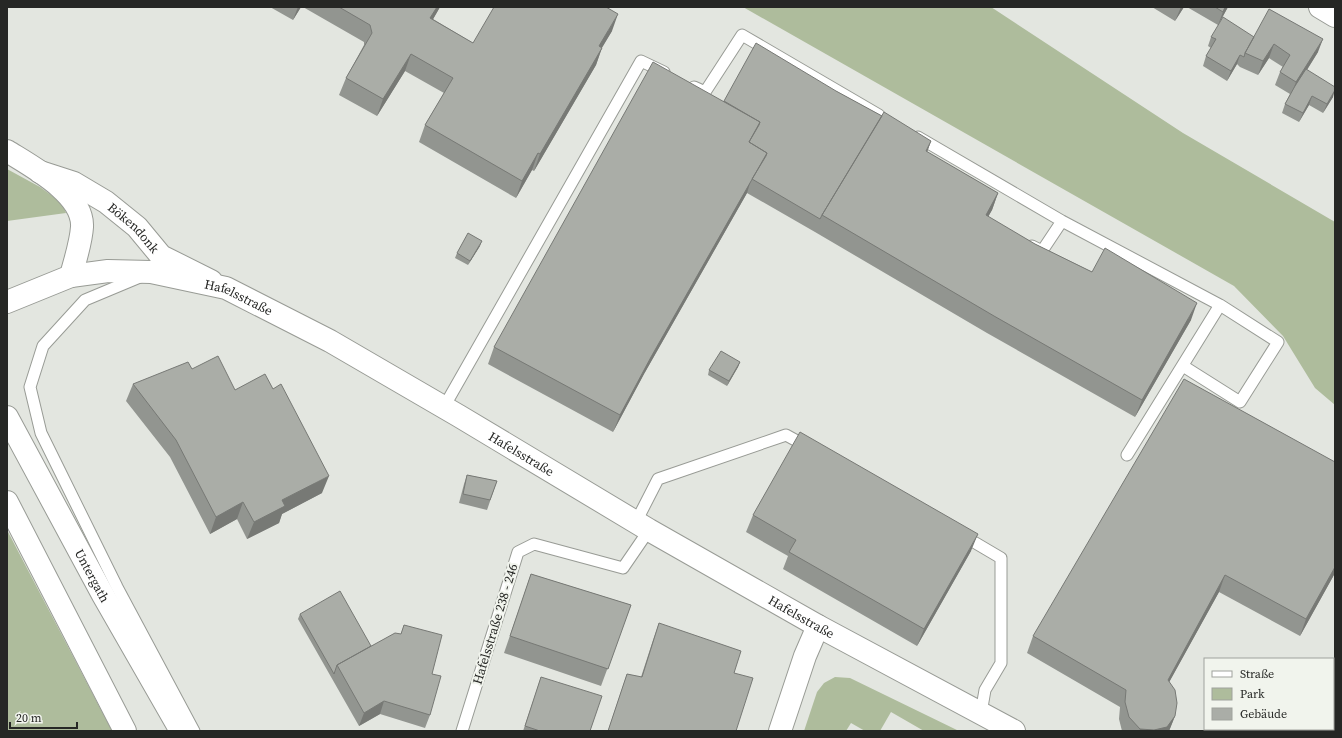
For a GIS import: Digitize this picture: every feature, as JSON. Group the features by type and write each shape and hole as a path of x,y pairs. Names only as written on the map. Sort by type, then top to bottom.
{"main road":[{"path":"1320,7 1335,16"},
{"name":"Bökendonk","path":"7,151 40,172 68,194 78,208 82,226 71,276"},
{"name":"Bökendonk","path":"40,172 74,183 106,202 137,227 161,256 226,288"},
{"name":"Hafelsstraße","path":"7,302 71,276 108,271 151,272 226,288 330,341 643,526 818,626 1014,731"},
{"name":"Untergath","path":"7,417 103,595 181,731"},
{"path":"7,502 125,731"},
{"path":"780,731 805,656 818,626"}],"lane":[{"path":"444,407 641,61 705,92 742,35 892,122"},
{"path":"905,130 1062,220 1220,305 1278,342 1240,402 1183,366"},
{"path":"1021,240 1045,252 1062,220"},
{"path":"151,272 85,300 42,346 30,387 41,433 117,587 194,731"},
{"path":"1127,455 1220,305"},
{"path":"643,526 658,479 786,435 814,451"},
{"name":"Hafelsstraße 238 - 246","path":"462,731 518,552 534,544 623,568 643,526"},
{"path":"953,530 1001,558 1001,663 985,690 981,713"}],"green space":[{"path":"743,7 991,7 1183,133 1335,222 1335,405 1315,388 1283,336 1234,286"},
{"path":"7,169 40,187 62,203 66,213 7,221"},
{"path":"7,530 112,731 7,731"},
{"path":"835,677 850,678 959,731 924,731 891,712 880,731 865,731 851,723 846,731 804,731 817,692 824,683"}],"building":[{"path":"339,7 437,7 430,18 473,43 494,7 606,7 618,14 599,46 602,48 540,154 538,153 522,181 425,125 453,78 411,54 383,99 346,78 372,33 370,25"},
{"path":"1215,7 1225,7 1223,12"},
{"path":"1269,9 1323,39 1296,82 1280,72 1290,55 1274,44 1263,61 1245,53"},
{"path":"1223,17 1254,37 1244,57 1240,55 1231,71 1206,56 1216,39 1211,37"},
{"path":"756,43 836,91 882,116 820,219 752,179 767,153 749,142 760,122 724,101"},
{"path":"653,62 760,122 749,142 767,153 651,357 620,415 494,347"},
{"path":"1306,69 1335,87 1335,90 1327,104 1312,96 1303,113 1285,104"},
{"path":"884,112 931,141 926,151 998,193 986,215 1035,244 1092,272 1105,248 1197,303 1142,400 994,316 822,215"},
{"path":"468,233 482,241 470,261 457,253"},
{"path":"721,351 740,362 729,381 709,370"},
{"path":"218,356 235,390 265,374 273,389 281,384 329,476 282,500 285,506 254,522 243,502 216,517 176,440 133,384 188,362 192,369"},
{"path":"1184,379 1335,462 1335,567 1306,619 1225,575 1168,680 1175,690 1177,703 1175,716 1167,727 1154,730 1140,729 1129,717 1125,702 1126,690 1033,636"},
{"path":"800,432 978,534 924,629 789,552 796,540 753,515"},
{"path":"467,475 497,481 490,500 463,494"},
{"path":"531,574 631,605 608,669 510,636"},
{"path":"340,591 371,646 337,665 334,674 300,614"},
{"path":"659,623 741,651 734,673 753,678 736,731 608,731 627,674 642,677"},
{"path":"404,625 442,635 432,674 441,676 430,715 384,701 364,713 337,665 395,633 401,634"},
{"path":"541,677 602,696 590,731 540,731 525,726"},
{"path":"1332,730 1333,731 1257,731"}]}
